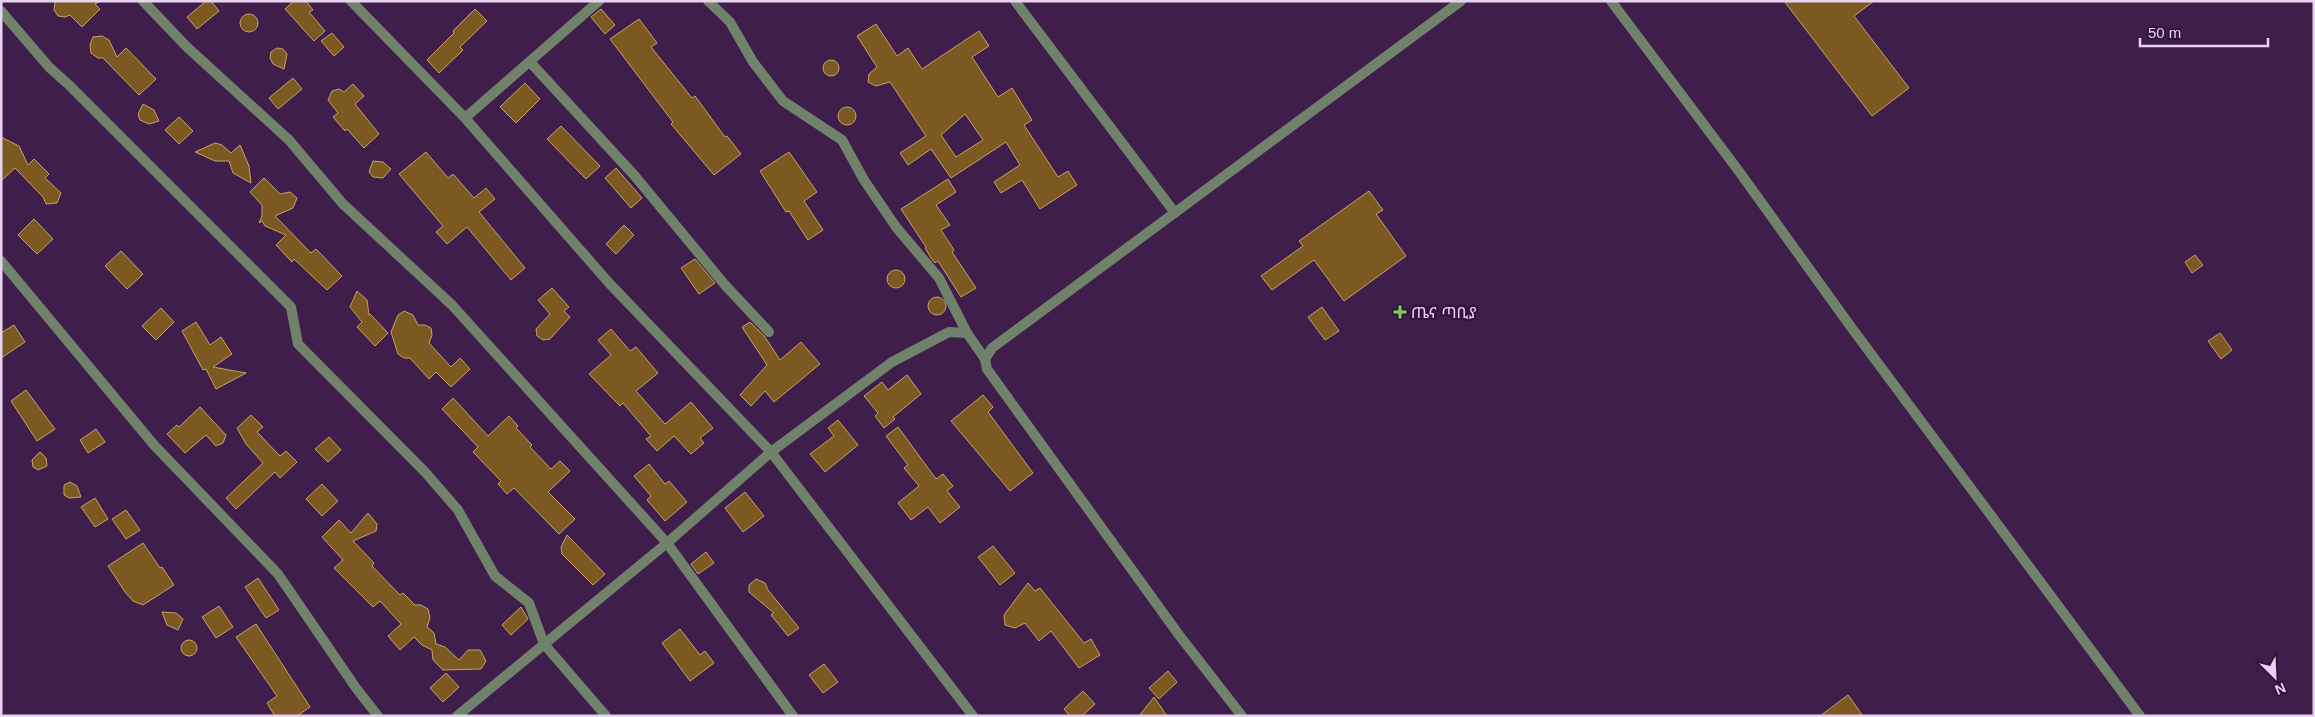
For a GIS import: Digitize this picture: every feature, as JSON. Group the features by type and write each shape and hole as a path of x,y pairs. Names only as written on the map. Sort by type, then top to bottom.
{"street":[{"path":"143,1 187,47 289,140 343,204 452,305 667,543 793,716"},
{"path":"351,1 464,118 610,283 772,452 973,716"},
{"path":"464,118 599,1"},
{"path":"708,1 730,22 753,62 783,101 842,140 864,180 896,226 939,278 967,333 985,359 987,369 1178,635 1242,716"},
{"path":"1015,1 1175,213"},
{"path":"985,359 992,348 1461,1"},
{"path":"1611,1 1738,170 1851,327 2140,716"},
{"path":"1,11 49,67 291,307 298,344 425,472 458,510 495,576 529,603 544,644 606,716"},
{"path":"530,62 634,175 725,285 769,332"},
{"path":"1,261 154,445 278,574 356,688 378,716"},
{"path":"458,716 667,543 772,452 892,362 949,332 967,333"}],"building":[{"path":"55,1 101,1 95,4 100,9 82,27 70,15 65,17 58,16 54,10"},
{"path":"206,1 211,1 219,11 197,29 187,17"},
{"path":"294,1 306,1 313,10 309,12 325,31 314,41 285,9"},
{"path":"1784,1 1874,1 1854,16 1909,88 1872,116"},
{"path":"475,9 487,21 460,47 463,50 439,73 427,60"},
{"path":"601,9 615,25 605,34 591,17"},
{"path":"249,14 255,17 258,23 255,29 249,32 243,29 240,23 243,17"},
{"path":"639,19 657,43 651,47 692,98 695,96 725,137 727,136 741,154 714,175 671,124 673,122 610,39"},
{"path":"876,24 897,56 908,48 922,69 979,31 989,46 972,57 998,97 1012,88 1032,120 1024,125 1058,177 1068,171 1077,185 1040,209 1022,180 1001,193 994,182 1020,165 1006,142 951,178 931,149 908,165 900,153 926,136 890,82 876,86 868,82 869,74 877,67 857,36","holes":["965,114 983,140 956,157 941,135"]},
{"path":"332,33 344,47 334,56 321,41"},
{"path":"102,36 109,40 117,57 126,48 156,79 139,95 103,58 98,58 91,53 90,45 93,37"},
{"path":"277,48 283,49 287,54 284,69 273,64 270,58 271,52"},
{"path":"831,60 839,68 831,76 823,68"},
{"path":"293,78 302,89 278,109 269,98"},
{"path":"525,83 540,99 516,123 500,107"},
{"path":"353,84 364,96 355,104 379,134 364,148 333,117 338,113 328,100 332,91 339,89 344,92"},
{"path":"143,104 154,110 159,121 149,124 140,120 138,114"},
{"path":"847,107 853,110 856,116 853,122 847,125 841,122 838,116 841,110"},
{"path":"179,117 193,131 179,144 165,130"},
{"path":"561,126 600,166 586,179 547,139"},
{"path":"1,137 19,146 28,165 34,159 49,174 45,178 61,193 57,203 46,204 43,197 15,168 1,181"},
{"path":"215,143 222,145 231,153 240,145 249,166 251,183 233,173 229,161 215,161 195,152"},
{"path":"426,152 448,178 453,174 474,198 486,188 495,199 479,212 525,268 511,280 467,227 447,244 436,232 443,226 399,174"},
{"path":"789,152 817,192 804,201 823,230 808,240 789,211 786,212 760,171"},
{"path":"373,161 383,162 391,169 383,178 373,177 369,172"},
{"path":"616,168 642,198 631,208 605,178"},
{"path":"264,178 280,194 290,192 297,198 293,208 275,216 311,253 316,249 342,276 327,290 294,259 292,262 276,245 286,235 265,226 262,221 259,223 262,216 262,205 250,192"},
{"path":"948,179 956,192 936,205 950,225 941,230 954,250 952,252 976,288 961,297 938,261 935,263 931,258 901,209"},
{"path":"1369,191 1383,210 1376,214 1406,256 1344,301 1314,260 1272,290 1261,276 1303,246 1299,241"},
{"path":"34,219 53,239 37,254 18,235"},
{"path":"624,225 634,235 616,254 606,244"},
{"path":"121,251 143,274 127,289 105,266"},
{"path":"2195,255 2203,265 2192,273 2185,262"},
{"path":"695,259 715,283 699,294 681,268"},
{"path":"896,270 902,273 905,279 902,285 896,288 890,285 887,279 890,273"},
{"path":"552,288 569,307 564,311 570,317 550,339 543,340 537,336 536,329 550,314 538,300"},
{"path":"357,291 367,300 369,315 388,333 375,346 357,327 362,322 350,307"},
{"path":"937,297 943,300 946,306 943,312 937,315 931,312 928,306 931,300"},
{"path":"1322,307 1339,331 1325,340 1308,317"},
{"path":"161,308 174,322 156,340 142,326"},
{"path":"404,311 413,315 418,325 425,325 431,328 432,335 429,343 451,367 460,358 470,369 451,387 436,372 429,379 410,358 404,358 398,354 391,332 398,315"},
{"path":"196,322 210,345 221,337 232,354 213,367 246,373 216,389 206,369 203,370 182,331"},
{"path":"750,322 765,337 780,360 801,342 820,364 774,402 765,391 751,406 740,395 767,365 742,327"},
{"path":"14,325 25,342 1,358 1,333"},
{"path":"611,329 630,351 636,347 658,373 636,391 665,424 691,402 713,428 700,438 704,443 691,454 674,436 657,451 646,439 651,436 623,403 620,406 589,374 611,355 598,340"},
{"path":"2220,333 2232,350 2221,359 2208,341"},
{"path":"907,375 921,394 893,417 895,419 884,428 875,416 878,413 864,396 882,382 888,390"},
{"path":"26,390 55,429 37,441 11,401"},
{"path":"983,395 993,407 988,412 1033,473 1010,491 951,421"},
{"path":"453,398 488,436 509,416 518,426 516,428 532,445 530,447 551,469 560,461 570,471 548,492 575,519 559,534 514,488 507,494 498,484 501,481 473,452 478,447 442,409"},
{"path":"200,407 226,435 223,443 216,446 206,435 185,453 167,434 177,425 179,427"},
{"path":"251,415 263,427 257,432 280,456 286,451 297,462 280,478 275,472 236,509 226,498 263,463 246,444 237,428"},
{"path":"838,420 858,445 825,472 810,454 834,436 828,428"},
{"path":"898,427 936,479 943,474 953,486 947,491 960,507 940,523 928,507 911,520 898,503 919,486 904,468 908,465 886,436"},
{"path":"96,429 105,442 88,453 80,440"},
{"path":"329,437 341,450 328,462 315,449"},
{"path":"40,452 46,458 47,466 38,470 33,467 32,460"},
{"path":"649,464 665,484 669,481 687,502 665,521 647,500 651,496 634,476"},
{"path":"70,482 77,486 81,497 69,498 64,495 64,485"},
{"path":"322,484 338,501 322,516 306,499"},
{"path":"745,492 764,516 743,532 725,508"},
{"path":"95,498 108,519 95,527 81,507"},
{"path":"126,510 140,530 126,539 112,519"},
{"path":"368,513 377,524 376,531 353,541 374,563 372,566 400,595 403,593 415,605 421,605 428,609 430,618 427,627 434,633 436,644 445,647 459,660 468,650 480,650 486,661 481,669 443,670 433,660 432,650 422,645 414,637 400,650 388,636 401,624 380,601 373,607 334,568 343,560 322,537 339,520 351,533"},
{"path":"567,535 605,574 593,585 562,554 561,547"},
{"path":"143,543 174,585 143,605 133,601 108,566"},
{"path":"993,546 1015,573 1000,585 978,557"},
{"path":"706,552 714,563 698,574 691,564"},
{"path":"258,578 279,610 266,618 245,587"},
{"path":"756,579 765,583 768,590 799,628 788,636 771,615 774,613 749,592 749,585"},
{"path":"1028,583 1035,591 1040,588 1084,643 1091,639 1100,655 1079,668 1051,631 1039,641 1025,623 1015,628 1005,625 1004,615"},
{"path":"219,606 233,627 216,638 202,617"},
{"path":"521,607 528,619 511,635 502,625"},
{"path":"162,612 176,613 183,619 178,630 167,625"},
{"path":"256,624 310,707 297,716 275,716 267,703 277,696 236,637"},
{"path":"680,629 700,655 705,651 714,663 690,681 662,643"},
{"path":"189,640 195,642 197,648 195,654 189,656 183,654 181,648 183,642"},
{"path":"824,664 838,682 823,693 809,675"},
{"path":"1168,671 1177,682 1159,699 1149,688"},
{"path":"446,673 459,687 443,702 430,688"},
{"path":"1083,691 1095,704 1082,716 1070,716 1064,709"},
{"path":"1848,695 1863,716 1820,716"},
{"path":"1154,697 1167,716 1139,716"}],"place":[{"name":"ጤና ጣቢያ","path":"1400,312"}]}
